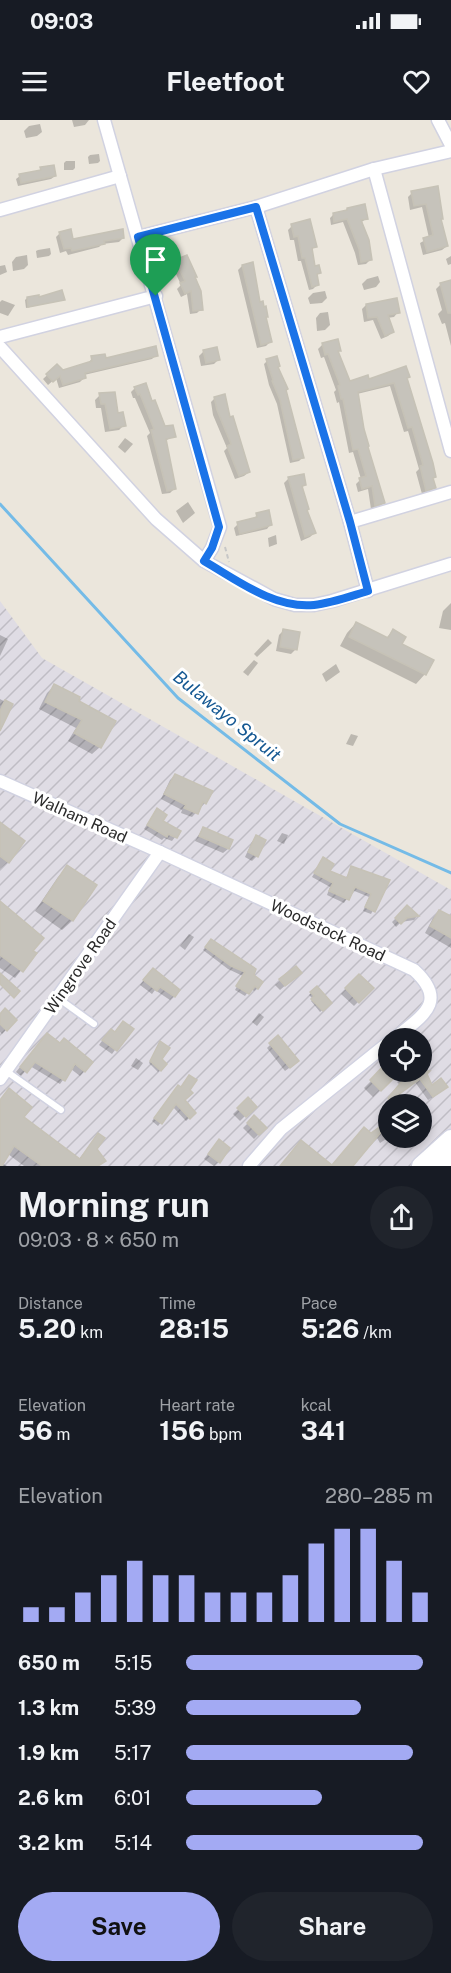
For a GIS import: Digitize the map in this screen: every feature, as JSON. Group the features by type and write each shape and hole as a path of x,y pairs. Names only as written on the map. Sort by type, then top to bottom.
{"street":[{"path":"104,120 156,296 219,527 212,548 204,561"},
{"path":"438,120 451,145"},
{"path":"138,237 256,207 374,169 451,151"},
{"path":"374,169 451,451"},
{"path":"0,210 120,176"},
{"path":"256,207 350,522 368,591"},
{"path":"0,337 156,296"},
{"path":"0,347 156,519 204,561 274,599 294,604 314,605 368,591 451,564"},
{"path":"350,522 451,492"},
{"name":"Walham Road","path":"0,781 160,852"},
{"name":"Wingrove Road","path":"3,1075 160,852"},
{"name":"Woodstock Road","path":"160,852 414,970 426,981 431,997 430,1007 408,1028"},
{"path":"249,1166 281,1129 378,1051"},
{"path":"421,1166 451,1139"},
{"path":"442,1166 451,1158"}],"lane":[{"path":"57,998 94,1024"},
{"path":"3,1075 61,1110"}],"path":[{"path":"219,527 234,578"}],"shaded area":[{"path":"0,601 42,658 451,890 451,1132 432,1148 432,1094 378,1094 378,1148 432,1148 410,1166 0,1166"}],"building":[{"path":"54,165 56,176 21,183 19,174"},
{"path":"438,186 443,219 441,219 448,246 427,252 423,238 433,235 426,204 414,206 411,191"},
{"path":"365,204 368,219 361,220 369,240 372,260 361,262 359,249 347,219 334,222 333,213"},
{"path":"310,219 317,247 312,248 315,266 319,265 321,273 317,274 319,285 312,287 305,258 302,258 298,236 294,237 291,224"},
{"path":"71,229 73,239 123,229 124,238 104,241 105,244 72,251 71,248 64,249 59,232"},
{"path":"187,255 197,277 195,277 201,291 203,310 193,311 191,291 185,294 180,283 185,281 175,260"},
{"path":"253,262 260,302 263,301 264,307 266,306 268,317 266,317 272,342 261,345 242,265"},
{"path":"451,280 451,313 448,313 440,283"},
{"path":"62,290 65,300 28,307 27,297 39,295 39,297"},
{"path":"397,298 400,313 388,315 394,332 385,336 377,317 368,318 366,304"},
{"path":"338,339 341,351 338,351 350,381 368,375 369,379 406,366 410,377 407,378 433,463 436,488 426,491 420,466 423,465 412,427 408,428 394,383 358,392 368,447 385,503 375,506 372,486 362,489 359,478 366,476 358,449 353,450 343,399 341,399 338,386 340,385 328,354 325,355 322,343"},
{"path":"156,346 158,356 85,373 86,378 63,385 60,376 53,382 46,374 57,364 63,370 92,361 91,356 105,354 106,358"},
{"path":"217,347 220,360 206,363 203,350"},
{"path":"277,356 280,366 278,367 288,389 286,390 304,458 293,460 280,400 266,359"},
{"path":"146,383 165,426 173,425 176,437 166,439 176,489 167,491 151,430 154,429 140,394 138,395 134,387"},
{"path":"115,392 118,413 123,412 126,426 110,429 105,404 101,404 99,393"},
{"path":"225,394 230,417 233,416 250,472 239,476 227,446 231,444 214,397"},
{"path":"304,474 306,485 302,486 309,509 307,510 316,533 305,537 288,477"},
{"path":"269,510 272,525 240,534 237,522 257,517 256,513"},
{"path":"356,622 388,638 393,629 406,637 402,644 434,660 426,675 349,637"},
{"path":"283,629 300,632 297,650 280,647"},
{"path":"54,684 80,697 79,701 116,721 101,748 74,733 82,720 45,702"},
{"path":"5,700 13,704 0,731 0,711"},
{"path":"175,774 213,791 206,804 203,802 198,814 184,808 186,805 164,794"},
{"path":"157,808 167,815 163,821 181,831 177,838 168,834 167,837 147,825"},
{"path":"0,822 25,841 9,863 0,856"},
{"path":"203,827 233,840 229,849 199,836"},
{"path":"256,835 266,840 258,857 248,852"},
{"path":"323,857 334,864 330,871 347,878 351,866 390,880 375,912 365,907 371,894 355,887 349,900 329,891 333,883 314,873"},
{"path":"67,865 97,885 73,921 43,901"},
{"path":"0,901 44,938 33,951 37,953 23,972 0,955"},
{"path":"407,905 419,916 407,918 401,924 395,918"},
{"path":"439,910 451,916 451,938 430,926"},
{"path":"211,939 256,969 254,975 263,982 258,989 255,986 249,994 236,986 245,972 231,966 205,947"},
{"path":"296,966 302,973 285,986 279,979"},
{"path":"153,968 180,990 175,997 160,987 157,991 143,980"},
{"path":"0,973 20,991 14,998 0,984"},
{"path":"359,974 374,988 359,1003 345,988"},
{"path":"317,986 332,1003 323,1011 311,999 314,996 310,992"},
{"path":"5,1008 17,1020 7,1031 0,1024 0,1014"},
{"path":"123,1021 134,1029 117,1051 102,1040 111,1029 115,1032"},
{"path":"47,1033 60,1043 64,1038 93,1062 85,1072 75,1064 65,1081 35,1062 27,1073 20,1067"},
{"path":"278,1035 299,1061 290,1068 269,1043"},
{"path":"160,1041 170,1048 162,1059 167,1064 161,1071 150,1061"},
{"path":"378,1072 378,1082 390,1082 381,1091 370,1080"},
{"path":"189,1075 197,1080 190,1090 193,1093 185,1100 196,1113 190,1119 176,1104 162,1124 154,1118 178,1085 181,1087"},
{"path":"441,1078 448,1087 433,1097 422,1082 431,1082 432,1085"},
{"path":"401,1082 416,1082 400,1094 391,1094"},
{"path":"9,1088 32,1107 24,1117 80,1159 98,1133 105,1138 97,1149 106,1161 98,1166 42,1166 14,1146 0,1166 0,1100"},
{"path":"248,1097 257,1107 246,1117 237,1108"},
{"path":"254,1115 267,1128 259,1135 247,1123"},
{"path":"364,1127 371,1133 378,1128 378,1136 353,1166 280,1166 301,1140 332,1165"},
{"path":"219,1139 230,1148 220,1163 208,1154"}],"waterway":[{"name":"Bulawayo Spruit","path":"0,504 178,698 340,824 451,873"}],"route":[{"path":"256,207 350,522 368,591 314,605 294,604 274,599 204,561 212,548 219,527 156,296 138,237 256,207"}]}
